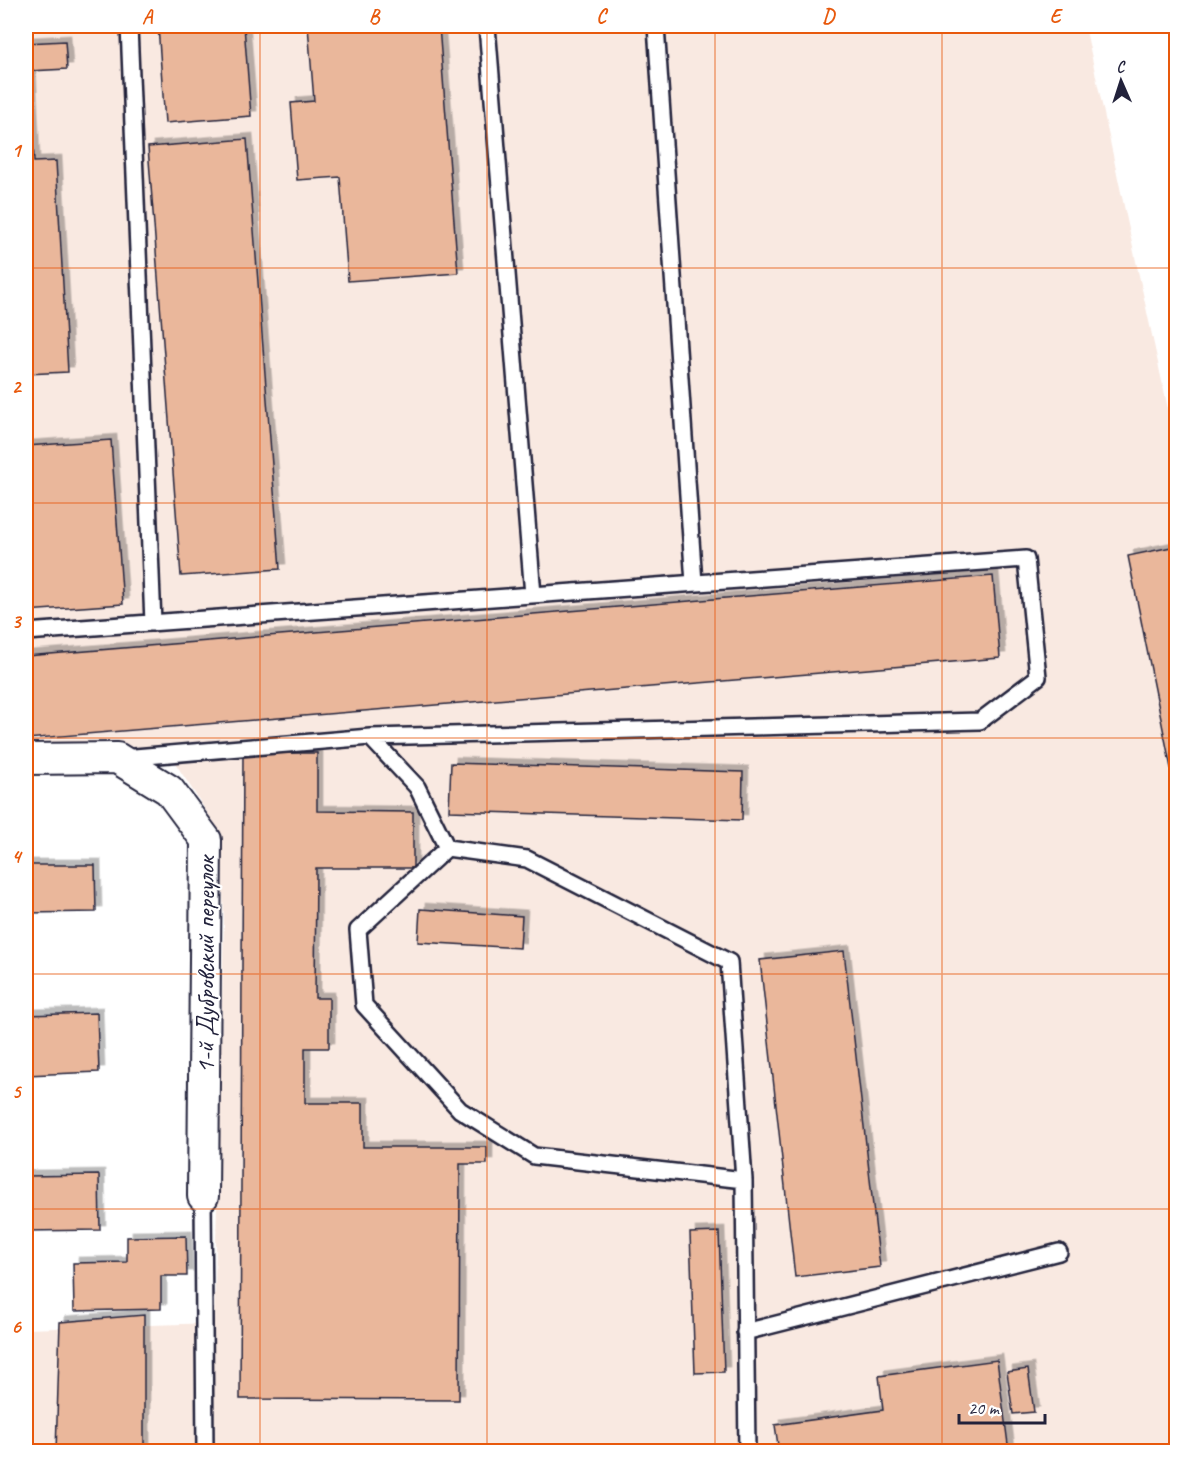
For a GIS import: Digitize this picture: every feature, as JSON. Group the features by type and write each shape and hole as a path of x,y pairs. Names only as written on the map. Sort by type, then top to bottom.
{"street":[{"path":"26,759 117,758"},
{"name":"1-й Дубровский переулок","path":"117,758 169,790 206,840 203,1196"}],"lane":[{"path":"129,26 153,623"},
{"path":"487,26 533,595"},
{"path":"656,26 694,584"},
{"path":"26,632 1026,560 1038,677 980,722 370,737 117,758"},
{"path":"370,737 417,787 447,848"},
{"path":"447,848 527,860 729,962 744,1180 747,1452"},
{"path":"447,848 358,930 364,1005 460,1110 534,1156 744,1180"},
{"path":"203,1196 205,1452"},
{"path":"745,1332 1059,1252"}],"shaded area":[{"path":"26,26 1085,26 1176,446 1176,1451 26,1451 26,1329 214,1323 224,922 221,834 170,755 26,752"}],"building":[{"path":"158,26 244,26 251,116 165,123"},
{"path":"308,26 439,26 458,273 348,281 340,177 297,180 291,103 314,101"},
{"path":"65,41 67,69 30,71 34,162 56,161 68,372 26,374 26,43"},
{"path":"247,139 280,569 181,576 148,147"},
{"path":"111,440 123,604 26,611 26,446"},
{"path":"1176,546 1176,793 1128,556"},
{"path":"993,576 1000,658 26,739 26,656"},
{"path":"243,753 317,753 317,811 413,812 413,868 316,868 315,998 329,998 329,1048 305,1048 305,1103 363,1103 363,1147 487,1147 487,1164 460,1164 459,1400 240,1399"},
{"path":"451,763 743,772 742,820 449,811"},
{"path":"26,865 95,865 96,912 26,913"},
{"path":"420,909 522,916 520,948 418,942"},
{"path":"844,951 880,1267 795,1277 760,960"},
{"path":"97,1013 99,1072 26,1075 26,1015"},
{"path":"99,1175 100,1230 26,1231 26,1176"},
{"path":"719,1232 724,1372 695,1373 690,1233"},
{"path":"186,1236 187,1276 161,1276 161,1309 74,1311 73,1263 127,1262 127,1237"},
{"path":"144,1315 144,1452 56,1452 60,1322"},
{"path":"997,1360 1009,1452 779,1452 775,1425 883,1410 879,1376"},
{"path":"1028,1369 1034,1412 1013,1414 1007,1372"}]}
